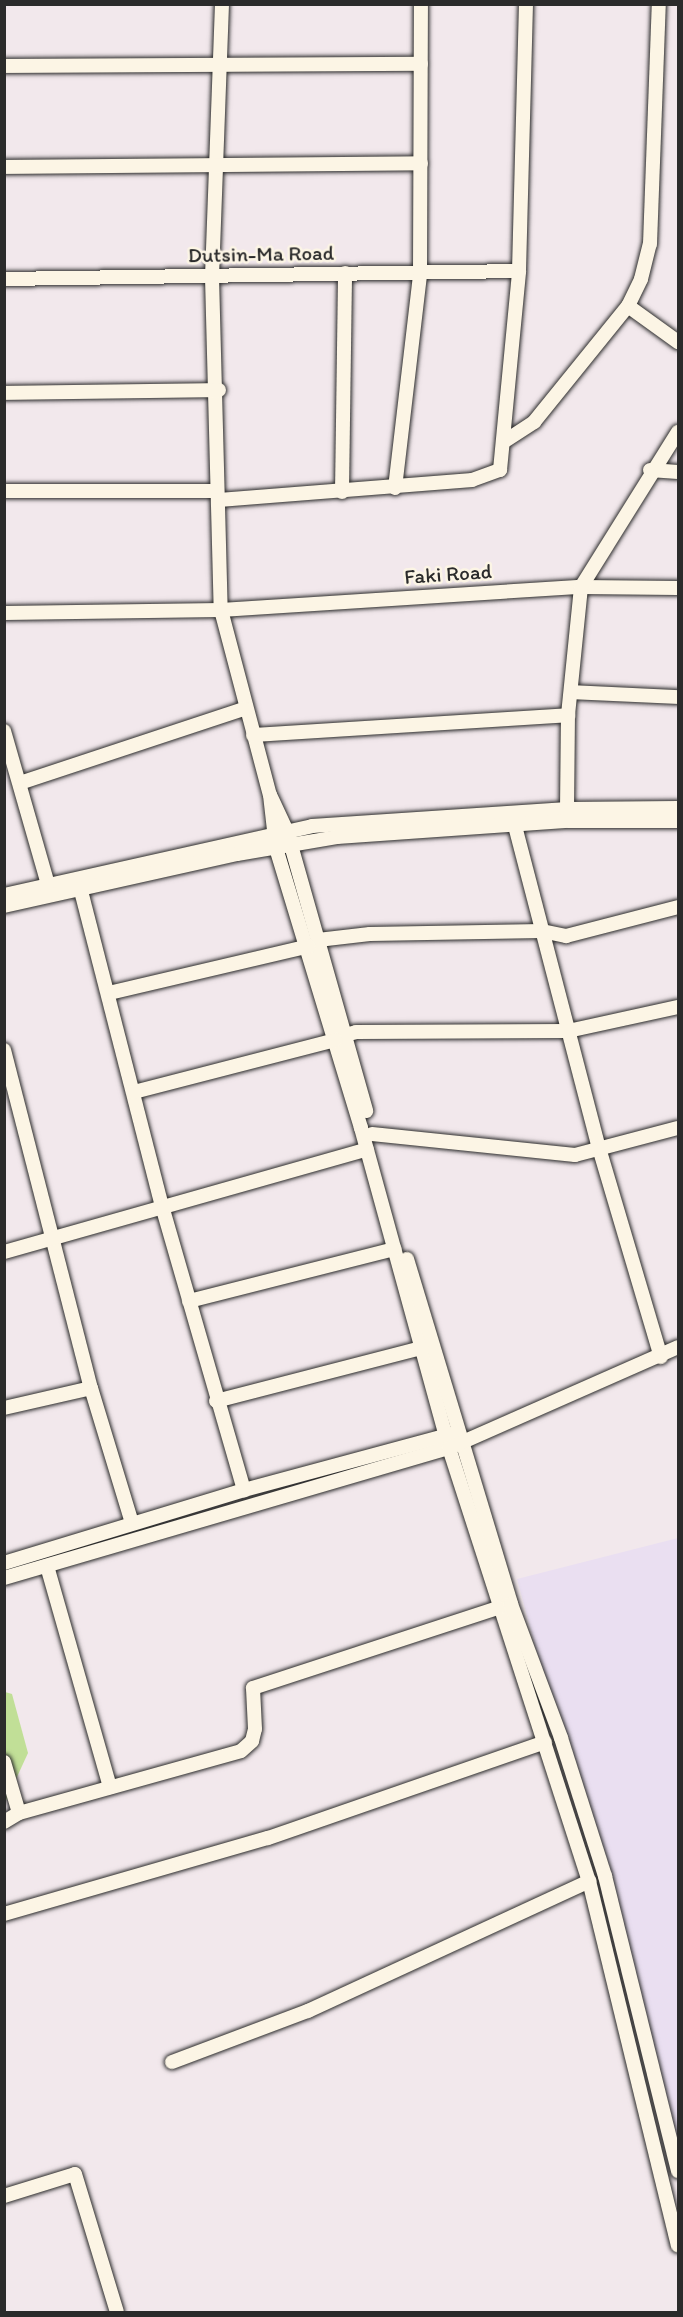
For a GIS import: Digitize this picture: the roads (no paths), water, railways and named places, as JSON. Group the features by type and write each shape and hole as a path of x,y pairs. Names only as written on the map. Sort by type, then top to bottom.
{"street":[{"path":"222,4 219,165 212,277 219,390 218,496 221,610 244,709 280,832 291,845 367,1149 421,1348 456,1436"},
{"path":"395,488 420,274 421,4"},
{"path":"4,491 218,496 342,492 488,477 500,470 506,441 519,271 526,4"},
{"path":"506,441 534,422 628,306 650,244 659,4"},
{"path":"4,66 421,64"},
{"path":"4,167 421,164"},
{"name":"Dutsin-Ma Road","path":"4,279 519,271"},
{"path":"342,492 345,273"},
{"path":"628,306 678,342"},
{"path":"4,393 219,390"},
{"path":"567,809 568,715 581,587 650,470 678,432"},
{"path":"650,470 678,472"},
{"name":"Faki Road","path":"4,613 221,610 581,587 678,588"},
{"path":"571,692 678,697"},
{"path":"20,783 244,709"},
{"path":"253,735 568,715"},
{"path":"4,730 48,884"},
{"path":"4,895 280,832 336,824 567,809 678,808"},
{"path":"4,906 80,887 337,837 643,818 678,821"},
{"path":"516,826 599,1148 661,1357"},
{"path":"280,832 276,848 314,943"},
{"path":"80,887 162,1206 216,1401 244,1490"},
{"path":"109,993 314,943 370,934 542,931 566,936 678,907"},
{"path":"134,1092 356,1032 568,1031 678,1007"},
{"path":"340,1038 372,1134 456,1436 511,1604 561,1738 604,1876 678,2171"},
{"path":"4,1050 10,1092 52,1238 91,1388 132,1523"},
{"path":"372,1134 575,1155 678,1128"},
{"path":"4,1252 367,1149"},
{"path":"189,1301 395,1249"},
{"path":"4,1563 244,1490 456,1436 484,1431 661,1357 678,1347"},
{"path":"216,1401 421,1348"},
{"path":"4,1408 91,1388"},
{"path":"4,1578 449,1448 456,1436"},
{"path":"449,1448 498,1608 545,1742 589,1881 678,2245"},
{"path":"47,1566 110,1786"},
{"path":"4,1822 19,1813 241,1751 252,1741 255,1729 253,1688 498,1608"},
{"path":"4,1914 268,1838 545,1742"},
{"path":"4,1762 19,1813"},
{"path":"172,2062 308,2011 589,1881"},
{"path":"4,2196 75,2174 117,2313"}]}
